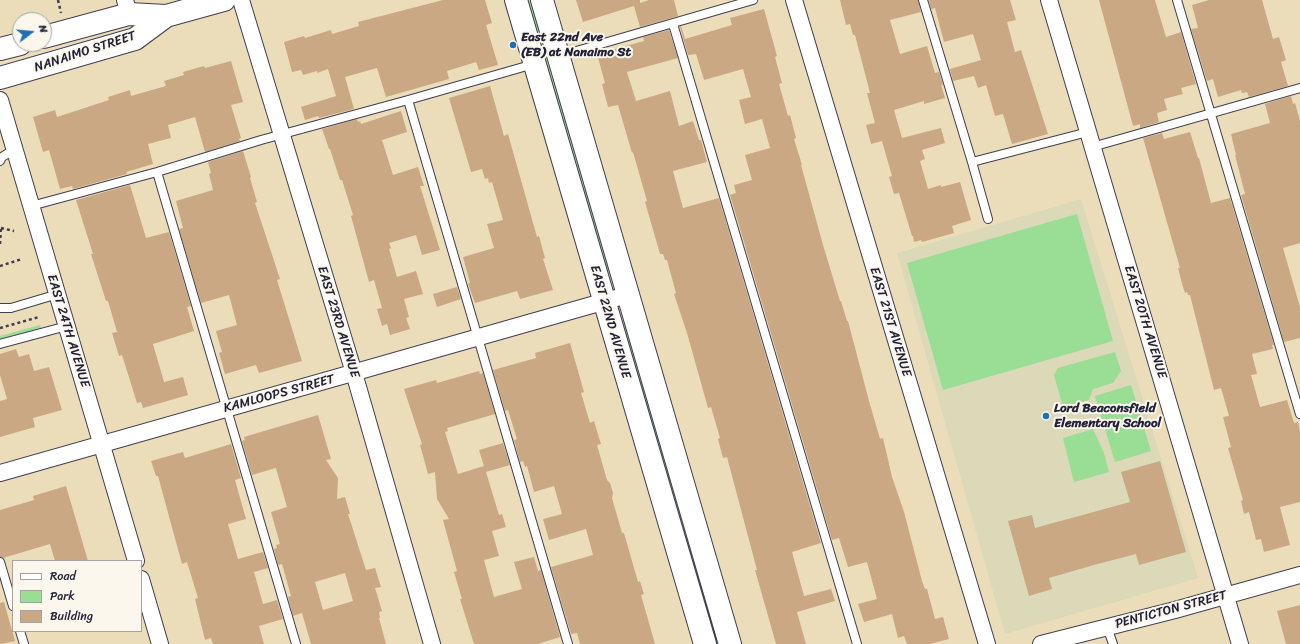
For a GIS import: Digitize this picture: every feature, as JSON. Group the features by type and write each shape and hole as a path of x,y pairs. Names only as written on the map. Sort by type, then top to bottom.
{"street":[{"name":"NANAIMO STREET","path":"0,78 135,39 166,16 224,0"},
{"name":"EAST 23RD AVENUE","path":"241,0 354,373 432,644"},
{"name":"EAST 22ND AVENUE","path":"516,0 705,644"},
{"name":"EAST 22ND AVENUE","path":"542,0 730,644"},
{"name":"EAST 21ST AVENUE","path":"794,0 987,644"},
{"name":"EAST 20TH AVENUE","path":"1049,0 1240,644"},
{"name":"NANAIMO STREET","path":"52,34 127,7 166,16"},
{"path":"0,49 12,46"},
{"name":"EAST 24TH AVENUE","path":"0,100 136,560"},
{"name":"KAMLOOPS STREET","path":"0,473 627,295"},
{"name":"PENTICTON STREET","path":"1041,644 1300,575"},
{"path":"142,581 160,644"}],"lane":[{"path":"558,57 753,0"},
{"path":"923,0 988,220"},
{"path":"1177,0 1300,414"},
{"path":"673,24 857,644"},
{"path":"31,206 157,172 281,135 534,64"},
{"path":"1092,147 1300,88"},
{"path":"408,100 568,644"},
{"path":"972,162 1088,132"},
{"path":"0,161 2,157 15,149"},
{"path":"157,172 296,644"},
{"path":"0,308 11,308 58,294"},
{"path":"0,344 67,326"},
{"path":"0,562 12,603"},
{"path":"1107,627 1113,644"},
{"path":"20,632 24,644"}],"path":[{"path":"58,0 61,13"},
{"path":"0,244 1,228 14,231"},
{"path":"0,266 22,259"},
{"path":"0,328 39,316"}],"shaded area":[{"name":"Lord Beaconsfield Elementary School","path":"1081,199 1198,578 1005,634 897,253"}],"green space":[{"path":"521,0 532,0 610,270 608,272 605,272"},
{"path":"1077,214 1113,341 943,390 907,263"},
{"path":"626,324 724,644 713,644 622,325"},
{"path":"40,325 41,328 0,340 0,336"},
{"path":"1115,352 1121,371 1113,383 1093,389 1089,400 1063,407 1054,375 1058,368"},
{"path":"1131,385 1151,451 1115,462 1095,396"},
{"path":"1093,429 1104,453 1109,472 1074,482 1063,438"}],"building":[{"path":"443,0 485,0 492,23 486,25 498,65 479,70 476,62 447,71 449,79 386,97 377,68 345,77 354,109 305,120 301,107 336,96 328,69 317,73 317,71 303,75 301,70 292,72 284,42 304,36 305,38 331,30 332,34 359,26 358,22"},
{"path":"576,0 640,0 640,3 649,0 674,0 678,16 640,27 634,6 583,22"},
{"path":"840,0 918,0 921,12 890,20 900,54 927,46 935,73 939,72 945,98 924,104 924,101 894,110 902,138 941,128 945,143 922,150 925,159 920,161 928,189 960,182 971,220 952,226 954,233 922,242 921,240 914,242 899,193 894,194 889,177 892,176 882,141 871,144 866,125 875,123 867,93 870,93 855,35 853,35 850,24 846,25"},
{"path":"929,0 1010,0 1016,20 1007,22 1015,52 1021,50 1048,134 1012,144 1003,114 995,116 986,85 978,88 974,76 953,81 950,69 981,60 973,34 944,42 935,8 931,9"},
{"path":"1099,0 1155,0 1166,37 1181,32 1196,84 1181,88 1183,94 1164,99 1167,110 1157,113 1159,122 1140,128 1140,124 1133,126"},
{"path":"1209,0 1262,0 1273,39 1279,37 1286,60 1281,62 1288,86 1249,97 1247,92 1242,93 1241,90 1218,97 1213,79 1207,81 1191,29 1198,28 1192,5"},
{"path":"764,9 777,56 775,57 782,83 779,84 788,116 790,115 796,138 794,139 823,245 840,301 848,321 880,439 883,438 892,477 904,512 922,581 925,589 927,589 935,619 943,617 949,639 930,644 907,644 904,636 898,638 892,614 864,622 858,604 877,599 867,562 848,567 839,538 832,540 730,195 736,193 734,185 752,180 745,155 770,148 762,119 745,124 739,100 751,97 743,69 704,80 696,54 688,55 680,27 681,26 685,39 732,25 730,18"},
{"path":"669,30 678,58 627,72 636,101 670,91 679,126 693,121 699,140 701,140 707,162 673,171 683,208 719,198 821,543 792,552 804,596 831,589 835,601 797,612 806,644 776,644 755,570 757,570 727,457 723,458 718,439 720,438 711,407 708,408 687,333 674,294 676,293 667,260 665,260 663,254 660,254 645,202 647,201 618,105 608,107 602,84 605,83 597,54 644,41 643,37"},
{"path":"231,61 243,102 231,105 241,138 239,139 240,141 205,152 195,117 168,125 171,138 148,144 153,164 126,172 127,174 73,189 72,186 60,189 49,150 43,152 33,117 55,110 57,117 109,100 108,97 130,90 131,96 166,86 164,81 184,75 183,72"},
{"path":"490,86 504,136 508,134 537,237 539,236 545,258 543,259 553,290 520,299 517,291 475,303 468,284 470,283 463,257 494,248 487,224 503,220 492,182 489,183 488,178 485,179 482,169 471,172 449,98"},
{"path":"1291,96 1293,104 1295,103 1300,121 1300,243 1283,248 1300,307 1300,338 1284,342 1241,195 1245,194 1231,134 1270,123 1265,104"},
{"path":"401,111 407,132 382,140 393,175 418,167 424,186 420,186 440,250 422,255 416,235 389,243 391,248 389,249 397,277 416,271 423,294 404,299 409,317 406,318 410,329 390,335 387,324 382,326 377,309 382,308 374,280 369,282 351,216 353,215 342,180 340,180 322,129 357,119 361,124"},
{"path":"1190,132 1199,158 1211,203 1230,198 1274,345 1272,345 1273,349 1252,354 1257,374 1251,375 1260,407 1287,400 1294,423 1298,422 1300,432 1300,502 1280,507 1290,545 1264,552 1261,539 1256,540 1249,512 1244,514 1241,501 1243,500 1228,448 1231,447 1223,417 1229,416 1221,388 1214,390 1190,295 1188,295 1187,292 1185,293 1183,287 1178,268 1180,268 1143,138 1162,133 1164,139"},
{"path":"243,151 257,202 255,203 280,279 277,280 302,361 259,373 256,365 225,374 219,353 222,352 216,331 237,325 229,295 201,303 179,229 183,228 176,201 213,190 208,162"},
{"path":"130,185 146,238 169,232 191,306 187,307 194,331 153,344 164,382 183,377 188,395 143,408 141,402 137,403 122,355 119,356 112,333 117,332 108,301 106,301 91,254 93,254 76,200"},
{"path":"457,287 461,299 437,307 433,294"},
{"path":"570,343 584,392 581,393 590,423 594,421 601,444 597,445 607,480 610,483 613,493 612,498 622,533 624,533 638,582 640,581 644,594 641,595 655,644 580,644 577,633 571,634 551,567 593,555 586,529 549,540 543,519 562,514 554,486 534,492 527,466 525,467 523,461 520,462 514,440 517,439 508,410 505,411 493,370 536,358 535,353"},
{"path":"16,349 19,357 29,354 34,371 49,367 62,410 33,418 35,427 0,437 0,401 7,399 0,375 0,354"},
{"path":"479,371 480,374 483,373 495,414 447,428 448,431 445,432 458,474 484,466 479,450 503,443 510,465 486,472 499,515 502,514 506,527 492,531 499,556 484,560 494,597 522,589 514,562 534,557 538,571 541,570 560,637 538,644 474,644 460,599 462,599 454,572 457,571 443,520 449,519 437,499 435,472 428,474 420,445 422,444 404,389 436,380 437,383"},
{"path":"318,415 331,459 326,460 338,478 337,499 345,497 350,514 348,514 366,570 375,568 381,587 375,588 382,611 379,612 379,618 386,644 311,644 302,613 293,616 288,597 291,596 282,564 278,565 274,549 277,548 276,545 280,544 271,512 287,507 276,468 252,475 242,441 245,440 244,437","holes":["345,573 353,601 323,610 315,582"]},
{"path":"231,444 241,478 235,480 246,519 228,524 238,559 263,552 268,568 254,572 263,604 277,600 283,619 259,626 264,644 213,644 211,638 205,640 195,599 198,598 187,562 182,564 158,476 156,476 151,461 183,452 185,458"},
{"path":"1160,461 1186,552 1139,565 1136,554 1094,565 1049,578 1052,589 1029,596 1008,521 1032,515 1035,528 1130,502 1121,472"},
{"path":"66,486 88,560 55,560 50,544 3,558 0,557 0,510 34,500 33,496"},
{"path":"4,602 15,641 0,644 0,603"},
{"path":"1300,605 1300,644 1286,644 1277,611"}],"place":[{"name":"East 22nd Ave (EB) at Nanaimo St","path":"513,45"},
{"name":"Lord Beaconsfield Elementary School","path":"1046,416"}]}
